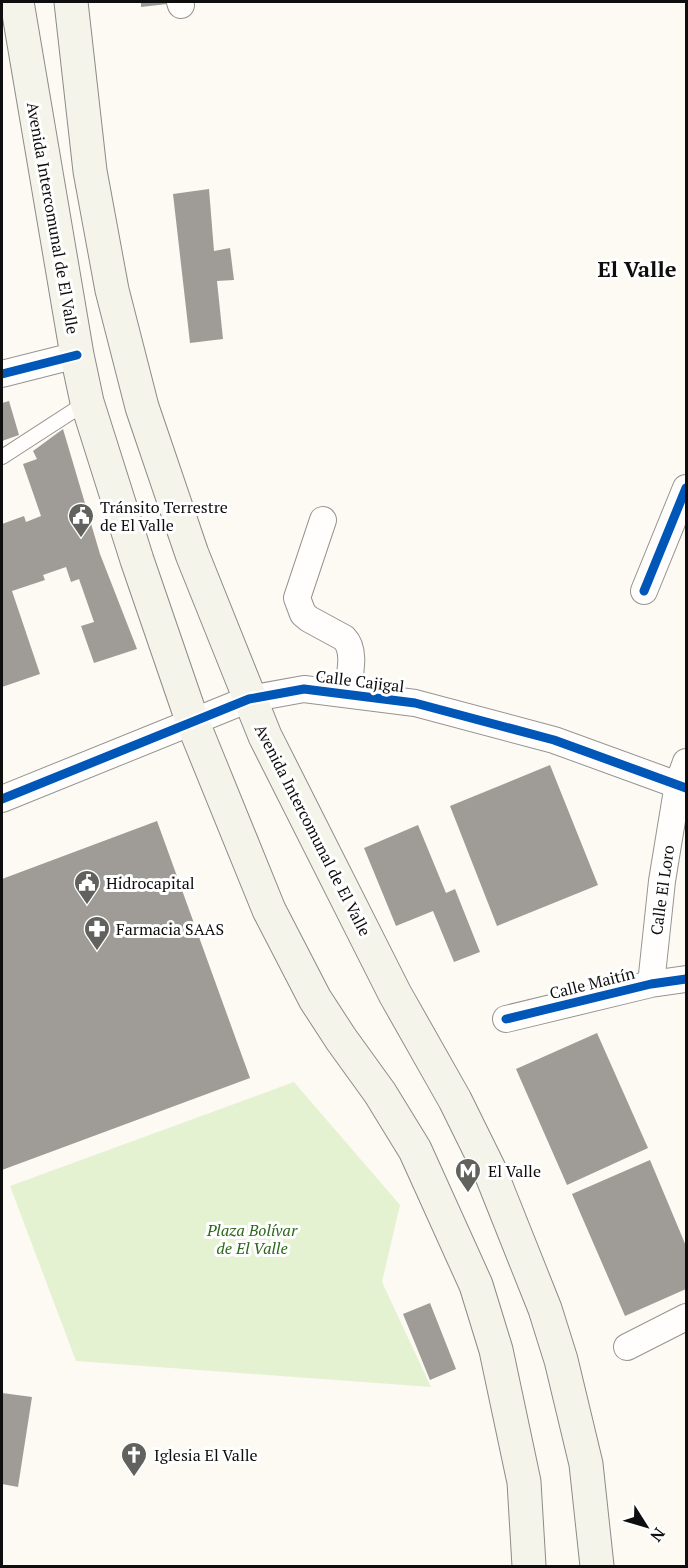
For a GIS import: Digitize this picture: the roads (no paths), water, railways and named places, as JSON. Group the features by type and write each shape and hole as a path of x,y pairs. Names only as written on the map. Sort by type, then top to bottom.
{"main road":[{"name":"Avenida Intercomunal de El Valle","path":"16,2 87,402 137,560 193,723 269,910 315,999 380,1093 415,1150 476,1285 496,1350 524,1482 529,1566"},
{"name":"Avenida Intercomunal de El Valle","path":"71,2 90,171 112,290 142,407 192,554 249,699 270,746 366,936 485,1161 545,1309 561,1360 586,1464 597,1566"}],"street":[{"path":"2,374 77,355"},
{"path":"644,591 687,488"},
{"path":"322,520 297,598 303,614 349,643 351,652 347,694"},
{"name":"Calle Cajigal","path":"2,799 249,699 303,689 415,703 684,778"},
{"name":"Calle El Loro","path":"651,984 662,881 684,778"},
{"name":"Calle Maitín","path":"506,1019 651,984 687,979"},
{"path":"627,1347 687,1317"}],"lane":[{"path":"2,457 87,402"}],"place":[{"name":"Tránsito Terrestre de El Valle","path":"81,539"},
{"name":"Hidrocapital","path":"87,906"},
{"name":"Farmacia SAAS","path":"97,952"},
{"name":"El Valle","path":"468,1194"},
{"name":"Iglesia El Valle","path":"134,1478"}],"district":[{"name":"El Valle","path":"637,268"}],"park label":[{"name":"Plaza Bolívar de El Valle","path":"252,1239"}]}
